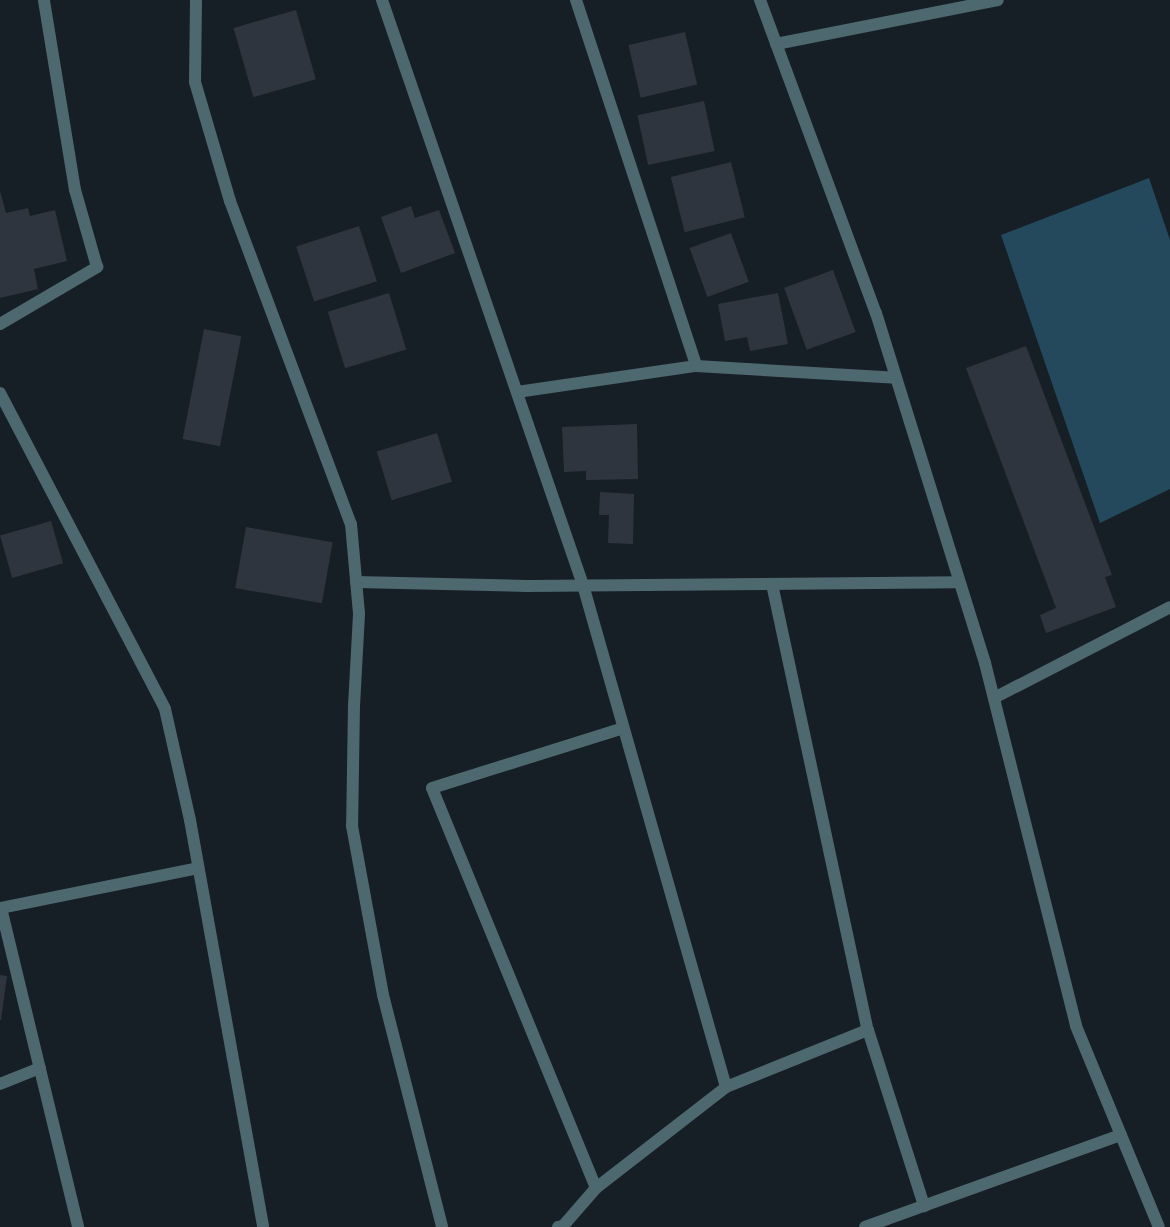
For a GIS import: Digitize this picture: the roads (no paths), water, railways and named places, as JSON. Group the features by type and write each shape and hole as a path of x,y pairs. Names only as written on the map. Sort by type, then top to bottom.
{"street":[{"path":"0,324 97,267 74,190 44,0"},
{"path":"196,0 195,82 230,201 351,524 359,614 354,705 352,826 383,995 442,1227"},
{"path":"382,0 583,585 726,1087"},
{"path":"576,0 696,366"},
{"path":"760,0 876,313 959,582 994,698 1076,1026 1159,1227"},
{"path":"776,44 998,0"},
{"path":"517,392 696,366 896,378"},
{"path":"0,392 165,709 198,868 263,1227"},
{"path":"356,582 583,585 959,582"},
{"path":"772,584 868,1030 924,1206"},
{"path":"994,698 1170,607"},
{"path":"596,1188 432,788 623,728"},
{"path":"78,1227 0,908 198,868"},
{"path":"558,1227 563,1226 596,1188 726,1087 868,1030"},
{"path":"0,1084 40,1068"},
{"path":"865,1227 1121,1135"}]}
